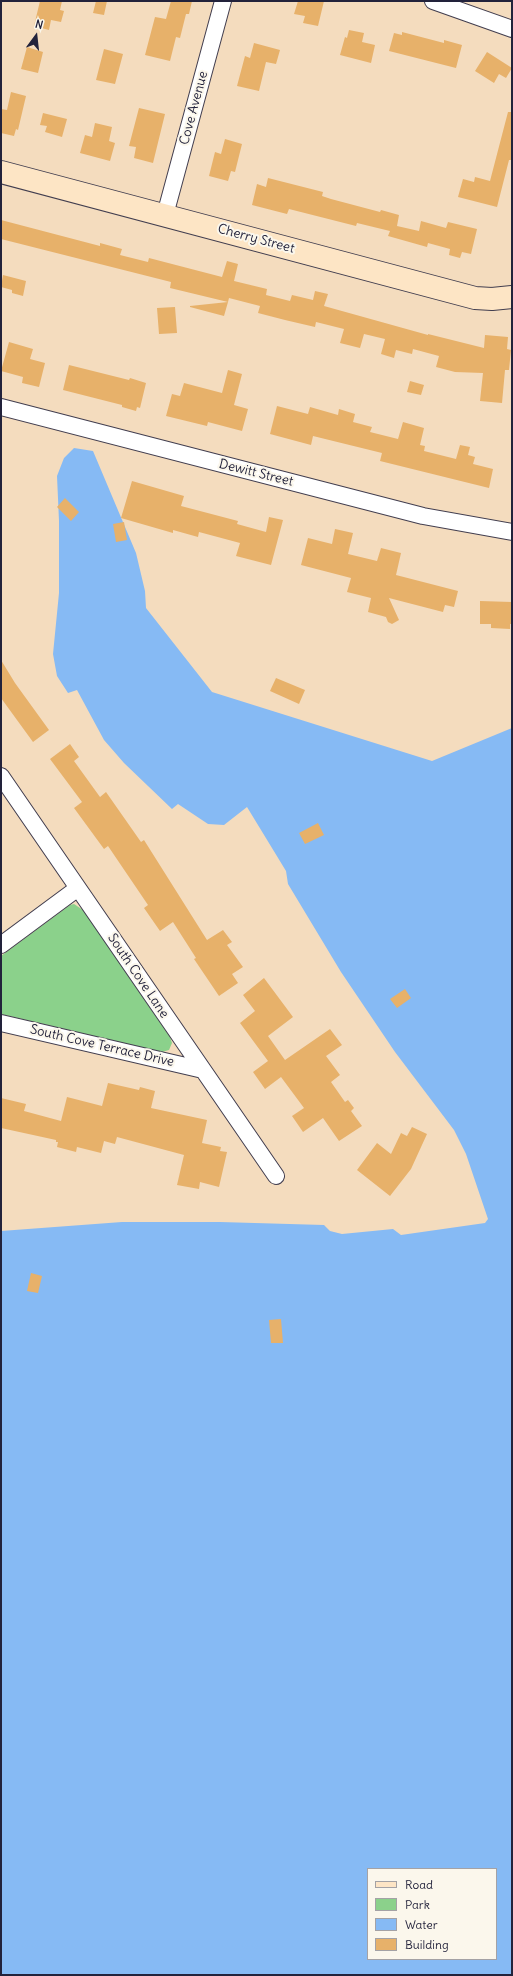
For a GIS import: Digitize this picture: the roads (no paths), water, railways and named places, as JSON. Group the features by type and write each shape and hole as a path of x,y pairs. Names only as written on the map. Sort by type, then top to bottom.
{"street":[{"name":"Cove Avenue","path":"165,215 223,1"},
{"path":"433,1 512,29"},
{"name":"Cherry Street","path":"1,172 475,298 497,299 512,297"},
{"name":"Dewitt Street","path":"1,408 423,516 512,532"},
{"name":"South Cove Lane","path":"1,776 276,1176"},
{"path":"1,945 78,888"},
{"name":"South Cove Terrace Drive","path":"1,1023 203,1070"}],"water":[{"path":"74,448 93,451 136,553 145,591 146,608 212,692 432,761 512,728 512,1975 1,1975 1,1231 122,1222 220,1222 324,1225 330,1231 342,1234 393,1229 401,1235 485,1223 488,1219 466,1154 454,1130 395,1052 341,972 288,884 286,871 247,807 224,825 208,824 178,804 172,809 124,763 104,740 77,690 68,693 57,676 53,654 59,593 59,521 57,476 64,458"}]}
